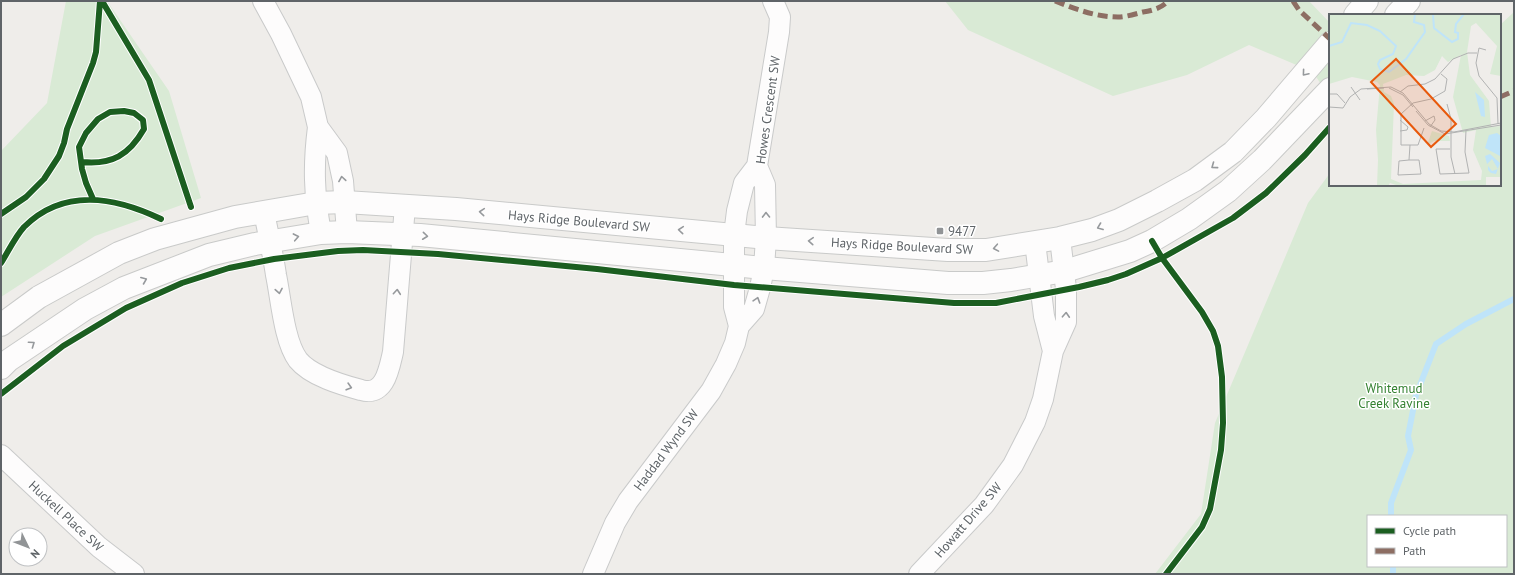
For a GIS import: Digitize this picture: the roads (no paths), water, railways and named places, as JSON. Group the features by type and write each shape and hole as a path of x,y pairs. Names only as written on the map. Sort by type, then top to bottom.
{"street":[{"path":"262,1 281,34 308,91 318,127 337,153 343,181 347,232"},
{"name":"Howes Crescent SW","path":"764,268 766,238 765,185 757,166 779,32 780,17 774,1"},
{"path":"1355,14 1367,1"},
{"path":"1397,14 1409,1"},
{"name":"Hays Ridge Boulevard SW","path":"1,325 39,297 119,253 155,239 235,217 316,203 345,202 456,209 766,238 948,250 986,250 1060,238 1092,230 1119,220 1195,180 1238,147 1266,118 1329,44"},
{"path":"1,368 22,351 85,309 124,288 209,255 321,233 347,232 401,234 764,268 948,283 983,283 1040,276 1065,271 1130,251 1152,241 1189,219 1228,191 1262,160 1329,90"},
{"path":"318,127 314,156 316,203 321,233"},
{"name":"Haddad Wynd SW","path":"593,574 615,523 628,501 711,391 726,364 735,343 739,326 734,307 734,235 737,211 744,183 757,166"},
{"path":"264,212 288,341 298,360 316,374 339,384 366,392 378,388 388,375 393,352 404,206"},
{"name":"Howatt Drive SW","path":"919,574 984,505 1013,465 1037,416 1043,399 1053,351 1066,322 1065,271 1060,238"},
{"name":"Howatt Drive SW","path":"1035,242 1044,316 1053,351"},
{"name":"Haddad Wynd SW","path":"739,326 754,309 764,268"},
{"name":"Huckell Place SW","path":"1,455 99,547 134,574"}],"waterway":[{"path":"1391,515 1391,503 1411,450 1408,436 1416,395 1436,344 1466,324 1514,299"},
{"path":"1393,567 1393,574"}],"place":[{"name":"9477","path":"940,231"}],"park label":[{"name":"Whitemud Creek Ravine","path":"1394,396"}]}
